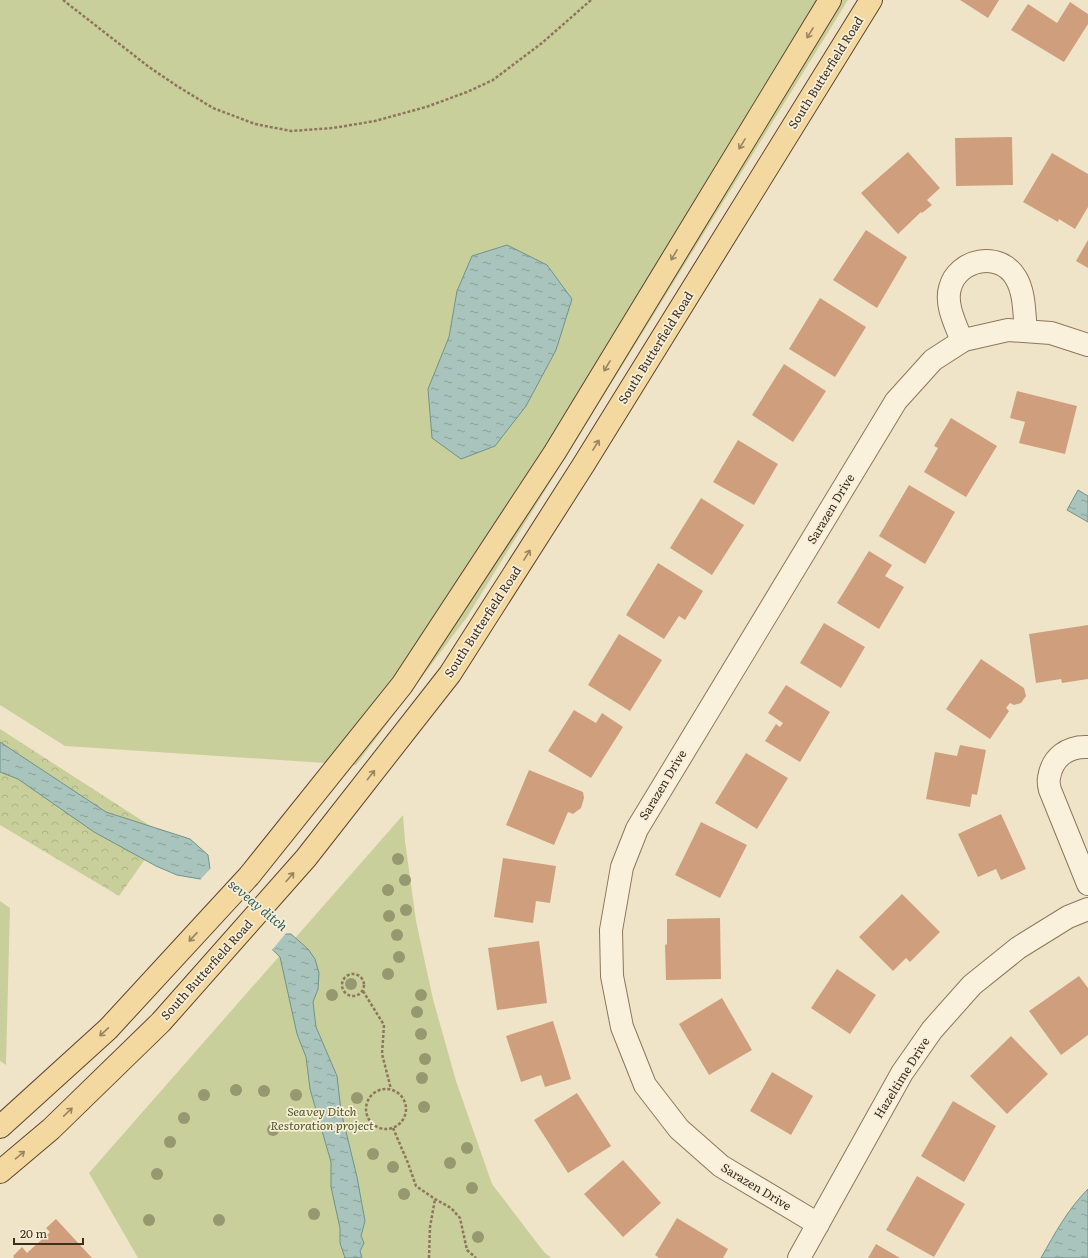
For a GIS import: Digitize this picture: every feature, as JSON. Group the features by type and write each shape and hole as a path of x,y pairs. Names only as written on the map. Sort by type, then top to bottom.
{"main road":[{"path":"0,1128 108,1029 241,885 402,685 555,452 830,0"},
{"name":"South Butterfield Road","path":"0,1172 51,1129 161,1022 306,858 450,674 584,464 871,0"}],"street":[{"path":"962,341 951,309 949,299 950,289 953,280 959,272 967,265 977,261 988,260 999,263 1008,268 1016,276 1020,286 1026,331"},
{"name":"Sarazen Drive","path":"818,1224 721,1166 679,1129 646,1085 622,1027 612,976 611,930 622,867 636,829 896,401 932,360 962,341 1008,330 1051,333 1088,346"},
{"path":"1088,747 1078,747 1067,750 1058,758 1051,768 1048,779 1050,790 1088,884"},
{"name":"Hazeltime Drive","path":"798,1258 902,1073 932,1030 972,986 1018,948 1068,917 1088,909"}],"path":[{"path":"63,0 149,67 213,108 255,124 291,131 333,128 375,121 426,107 467,92 493,80 542,43 591,0"},
{"path":"363,991 357,996 344,992 342,985 344,978 350,974 361,977 364,984 363,991 384,1025 382,1054 390,1089"},
{"path":"390,1089 397,1092 405,1101 406,1114 403,1120 393,1128 380,1128 369,1120 366,1114 367,1100 377,1091 390,1089"},
{"path":"393,1128 416,1186 451,1208 460,1218 467,1250 476,1258"},
{"path":"429,1258 430,1227 435,1199"}],"green space":[{"path":"0,0 848,0 467,617 356,765 65,746 0,705"},
{"path":"0,729 163,834 119,896 0,825"},
{"name":"Seavey Ditch Restoration project","path":"403,815 416,921 433,999 456,1081 492,1184 544,1252 551,1258 138,1258 89,1173"},
{"path":"0,901 10,908 6,1065 0,1061"}],"water":[{"path":"507,245 547,265 572,299 556,350 526,406 495,446 461,459 432,438 428,389 449,337 457,291 472,256"},
{"path":"1078,490 1088,496 1088,522 1067,510"},
{"path":"0,742 106,812 190,839 208,855 210,869 283,934 291,934 308,949 315,959 319,973 318,989 313,1002 316,1027 337,1076 341,1111 357,1177 365,1221 361,1236 364,1243 360,1251 362,1258 345,1258 340,1243 340,1228 331,1187 331,1162 310,1089 306,1057 297,1034 280,957 200,879 177,875 156,866 94,832 18,779 0,772"},
{"path":"1088,1189 1088,1258 1041,1258 1068,1213"}],"pier":[{"path":"212,867 284,932 287,932 271,951 199,881"}],"building":[{"path":"960,0 999,0 988,18"},
{"path":"1070,2 1088,14 1088,24 1064,62 1011,30 1028,4 1057,23"},
{"path":"1012,137 1013,185 956,186 955,138"},
{"path":"908,152 940,188 927,200 932,205 922,213 921,212 898,234 861,193"},
{"path":"1052,153 1088,174 1088,207 1075,229 1059,219 1058,222 1023,202"},
{"path":"866,230 907,257 877,308 833,280"},
{"path":"1088,240 1088,268 1076,261"},
{"path":"820,298 866,327 835,377 789,349"},
{"path":"784,364 826,391 793,442 752,415"},
{"path":"1017,391 1077,406 1065,454 1019,443 1025,422 1010,418"},
{"path":"951,418 997,446 966,497 924,472 938,448 934,446"},
{"path":"738,440 778,464 754,505 713,482"},
{"path":"909,485 955,512 925,564 879,536"},
{"path":"701,498 744,525 712,575 670,548"},
{"path":"869,551 892,565 885,576 904,587 879,629 837,603"},
{"path":"658,563 703,591 685,620 679,616 664,639 626,615"},
{"path":"824,623 865,647 841,688 800,663"},
{"path":"1088,625 1088,679 1062,683 1061,679 1036,683 1029,634"},
{"path":"619,634 662,660 630,711 588,685"},
{"path":"981,659 1024,688 1026,696 1021,703 1014,705 1010,703 1006,708 1009,711 990,739 946,709"},
{"path":"786,685 830,712 800,762 765,741 776,724 780,727 783,723 768,713"},
{"path":"574,710 596,723 602,713 623,727 591,778 548,751"},
{"path":"960,745 986,750 977,795 972,794 970,807 926,799 935,752 957,756"},
{"path":"746,753 788,778 757,829 715,803"},
{"path":"529,770 583,792 584,798 581,808 573,814 568,812 554,845 506,825"},
{"path":"1001,814 1026,869 1001,880 996,869 978,877 958,834"},
{"path":"701,822 747,845 720,898 675,875"},
{"path":"503,858 556,866 550,903 536,901 533,923 494,917"},
{"path":"902,894 940,932 910,962 906,958 893,971 859,937"},
{"path":"720,918 721,979 666,980 665,945 667,944 667,919"},
{"path":"539,941 547,1003 497,1010 488,948"},
{"path":"837,969 876,995 850,1034 811,1008"},
{"path":"1079,976 1088,988 1088,1035 1061,1055 1029,1011"},
{"path":"722,998 752,1050 709,1075 679,1024"},
{"path":"553,1021 571,1079 545,1087 541,1075 521,1082 506,1036"},
{"path":"1011,1036 1048,1074 1007,1114 970,1076"},
{"path":"772,1072 813,1096 791,1135 750,1111"},
{"path":"577,1093 611,1146 568,1173 534,1120"},
{"path":"953,1101 996,1126 964,1182 921,1156"},
{"path":"623,1160 661,1203 623,1237 584,1194"},
{"path":"917,1176 965,1204 934,1257 886,1230"},
{"path":"677,1218 728,1249 723,1258 659,1258 655,1255"},
{"path":"56,1219 92,1258 14,1258 13,1256 22,1247 27,1253 50,1232 46,1228"},
{"path":"876,1244 900,1258 868,1258"}],"water label":[{"name":"seveay ditch","path":"258,905"}]}
